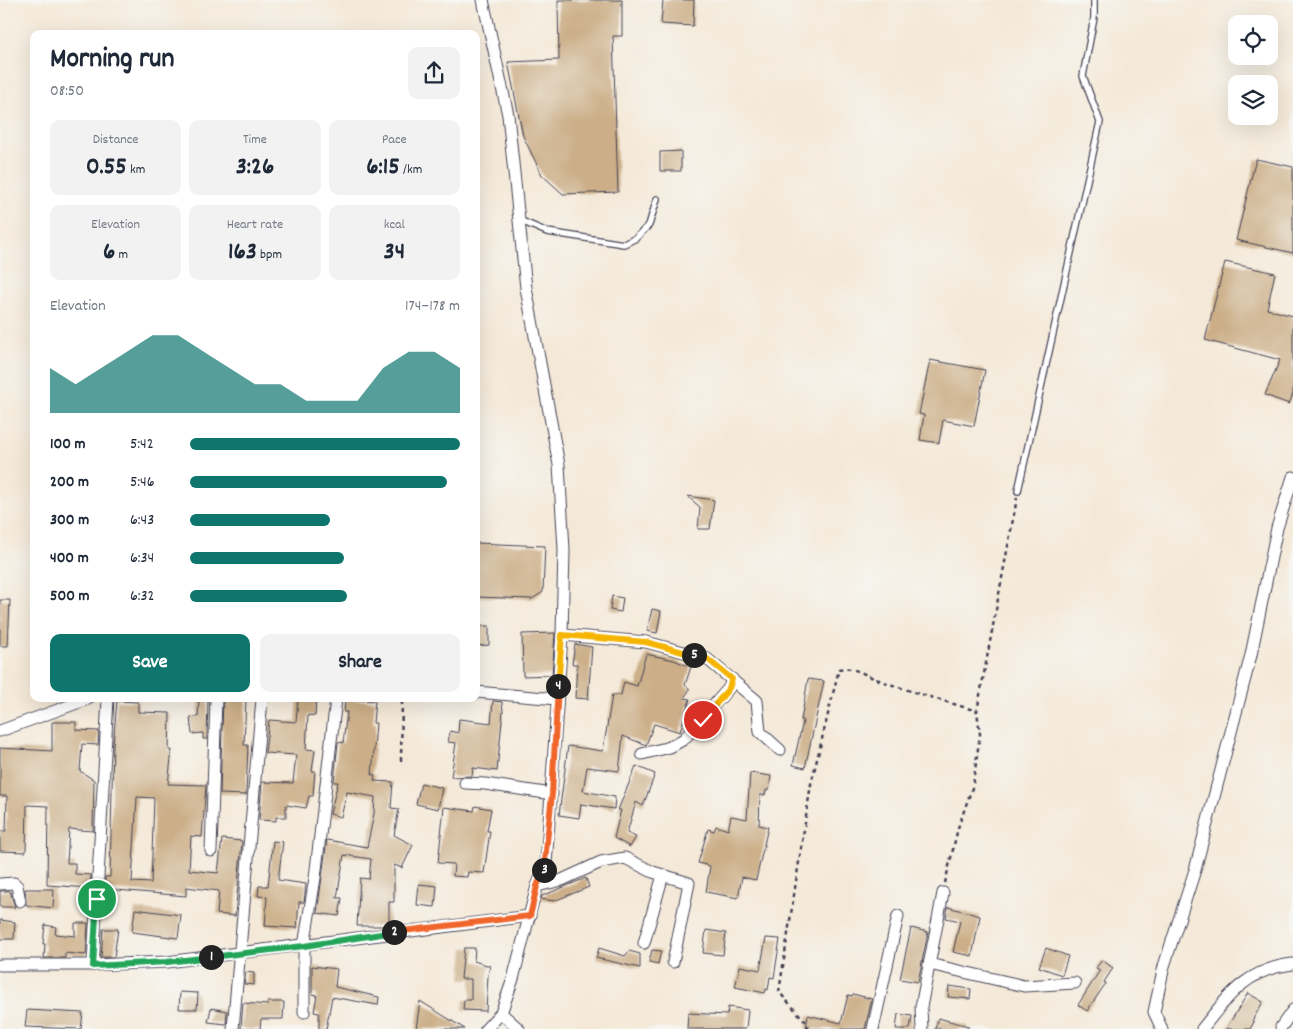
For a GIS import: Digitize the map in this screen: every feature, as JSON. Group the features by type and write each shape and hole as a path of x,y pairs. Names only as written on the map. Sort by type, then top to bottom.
{"street":[{"path":"483,0 508,115 526,288 559,465 564,549 562,635 556,699 552,794 546,866 537,886 513,979 501,1013 486,1029"},
{"path":"1162,1029 1154,1012 1164,966 1195,870 1251,654 1277,528 1293,477"},
{"path":"562,635 646,642 706,658 757,701 760,732 780,750"},
{"path":"642,754 670,747 684,739 729,688 732,679"},
{"path":"480,692 556,699"},
{"path":"0,731 80,702"},
{"path":"93,966 108,702"},
{"path":"211,851 216,702"},
{"path":"233,1029 262,702"},
{"path":"304,1012 304,946 315,878 336,702"},
{"path":"465,783 485,784 552,794"},
{"path":"537,886 562,880 601,862 625,858 663,875 689,883 673,962"},
{"path":"644,944 663,875"},
{"path":"0,884 14,883 17,886 20,901"},
{"path":"922,1029 921,1007 943,893"},
{"path":"0,965 93,966 167,962 530,916"},
{"path":"873,1029 898,916"},
{"path":"929,964 1024,986 1075,984"},
{"path":"1202,1029 1229,995 1252,976 1275,966 1293,964"},
{"path":"1280,1028 1293,1010"},
{"path":"501,1013 519,1029"}],"lane":[{"path":"1018,492 1100,122 1083,76 1094,18 1094,0"},
{"path":"519,220 547,232 624,244 636,238 649,225 657,199"}],"path":[{"path":"943,893 958,828 973,785 980,734 977,711 1018,492"},
{"path":"808,1029 807,1024 779,992 811,784 839,669 856,670 878,680 977,711"},
{"path":"401,760 402,702"}],"building":[{"path":"558,0 622,0 622,36 613,36 618,192 563,194 542,175 523,136 508,62 559,60"},
{"path":"663,0 694,0 693,26 661,24"},
{"path":"681,151 681,171 660,171 660,152"},
{"path":"1256,159 1293,167 1293,253 1236,240"},
{"path":"1225,262 1275,273 1267,309 1293,316 1293,394 1289,404 1265,395 1280,360 1205,340"},
{"path":"930,360 985,370 974,426 943,420 939,443 920,440 924,415 919,414"},
{"path":"687,496 714,500 710,529 698,529 700,507"},
{"path":"480,543 545,546 543,592 532,599 480,597"},
{"path":"612,596 623,598 621,612 610,610"},
{"path":"0,600 10,600 8,646 0,646"},
{"path":"652,609 661,611 657,633 647,631"},
{"path":"480,626 489,626 489,645 480,646"},
{"path":"555,633 552,675 523,676 522,634"},
{"path":"575,644 592,647 588,699 575,698 577,664 572,664"},
{"path":"646,654 674,660 691,667 685,685 690,689 684,698 690,699 680,732 654,724 646,745 623,736 619,771 587,767 583,791 615,797 614,809 581,804 579,818 559,815 568,746 603,751 612,695 621,695 624,682 637,686"},
{"path":"808,679 824,681 805,768 793,765 803,721 801,720"},
{"path":"493,701 502,702 503,711 497,771 473,768 472,776 451,777 456,743 448,742 450,731 458,733 459,719 491,723"},
{"path":"117,702 138,702 138,712 170,713 169,750 172,750 168,784 206,785 202,837 191,836 189,870 218,873 222,839 242,841 235,916 217,914 219,891 186,887 186,896 105,889 105,877 110,877 113,745","holes":["137,797 154,798 151,883 132,882"]},
{"path":"199,702 208,702 207,739 203,739 203,733 192,734 190,718 198,717"},
{"path":"223,702 246,702 244,745 248,745 246,795 220,794"},
{"path":"298,702 316,702 315,716 308,715 306,749 315,750 312,771 315,771 313,796 309,796 306,808 286,805 286,817 276,817 276,821 259,820 262,782 293,783 296,755 265,753 269,720 296,722"},
{"path":"345,702 375,702 373,723 376,723 372,775 375,775 374,781 393,782 391,808 399,809 394,835 413,845 402,868 394,865 394,902 389,902 389,926 357,926 360,878 369,879 371,859 344,855 337,898 342,898 339,916 317,913 327,840 367,847 374,814 375,797 347,792 341,817 330,814 338,782 334,782 338,742 343,743 347,712 344,712"},
{"path":"52,722 76,722 76,730 99,731 98,745 82,744 80,771 94,780 93,831 69,829 67,863 75,863 75,874 91,875 90,888 47,885 48,806 27,805 26,852 0,851 0,831 6,831 7,796 0,796 0,748 52,751"},
{"path":"636,766 655,774 643,806 636,802 627,833 636,837 630,847 614,838 621,810 618,810"},
{"path":"750,773 771,776 769,790 766,790 765,795 760,795 759,825 768,827 756,880 742,877 738,898 706,892 710,866 698,863 708,829 714,831 716,826 728,830 731,816 747,819"},
{"path":"421,783 442,788 438,809 416,804"},
{"path":"475,806 491,809 487,831 490,831 484,873 468,872 467,877 453,876 454,864 438,863 444,807 474,811"},
{"path":"273,841 283,842 278,880 306,884 304,902 299,902 297,928 265,926 267,897 258,896 259,886 268,886"},
{"path":"586,878 589,887 554,901 541,899 542,896"},
{"path":"419,884 437,886 435,907 417,905"},
{"path":"25,889 54,889 53,908 26,905"},
{"path":"0,891 10,891 15,907 0,907"},
{"path":"948,907 980,916 972,956 953,952 960,921 946,918"},
{"path":"135,909 181,915 178,938 132,932"},
{"path":"0,920 15,922 14,939 0,939"},
{"path":"75,923 88,923 86,955 65,953 65,958 44,958 45,925 56,927 55,934 75,936"},
{"path":"911,928 928,932 918,982 900,979"},
{"path":"103,929 118,929 114,957 101,957"},
{"path":"706,930 726,933 723,955 703,953"},
{"path":"766,938 780,939 774,978 770,977 768,990 766,989 765,993 735,987 740,966 760,970"},
{"path":"464,948 475,948 474,961 490,966 486,1011 463,1010 464,1000 471,1000 471,979 461,979"},
{"path":"599,948 625,956 629,951 640,954 640,968 596,958"},
{"path":"1046,948 1068,956 1062,975 1039,967"},
{"path":"652,950 661,951 658,964 649,962"},
{"path":"1102,960 1113,968 1104,982 1106,983 1087,1011 1078,1005 1100,970 1096,968"},
{"path":"312,966 337,969 335,987 379,997 378,1005 332,997 326,1029 319,1029 319,1013 314,1012 317,995 312,994"},
{"path":"246,972 254,973 254,985 244,984"},
{"path":"949,986 971,989 970,999 948,997"},
{"path":"180,992 198,993 197,1009 179,1009"},
{"path":"1248,993 1263,1002 1252,1021 1254,1022 1250,1029 1226,1029"},
{"path":"853,994 872,999 865,1029 806,1029 808,1015 841,1023 848,995 852,996"},
{"path":"420,1001 465,1029 416,1029"},
{"path":"268,1002 284,1002 283,1019 261,1019 260,1029 241,1029 243,1003 268,1005"},
{"path":"728,1007 748,1010 746,1029 687,1029 688,1013 727,1015"},
{"path":"211,1008 227,1011 226,1024 208,1022"},
{"path":"27,1010 83,1013 81,1029 25,1027"},
{"path":"898,1014 912,1016 910,1029 896,1029"},
{"path":"938,1018 968,1026 968,1029 935,1029"}],"route":[{"path":"97,899 93,966 167,962 530,916 537,886 546,866 552,794 556,699 562,635 646,642 706,658 732,679 729,688 703,720"}]}
